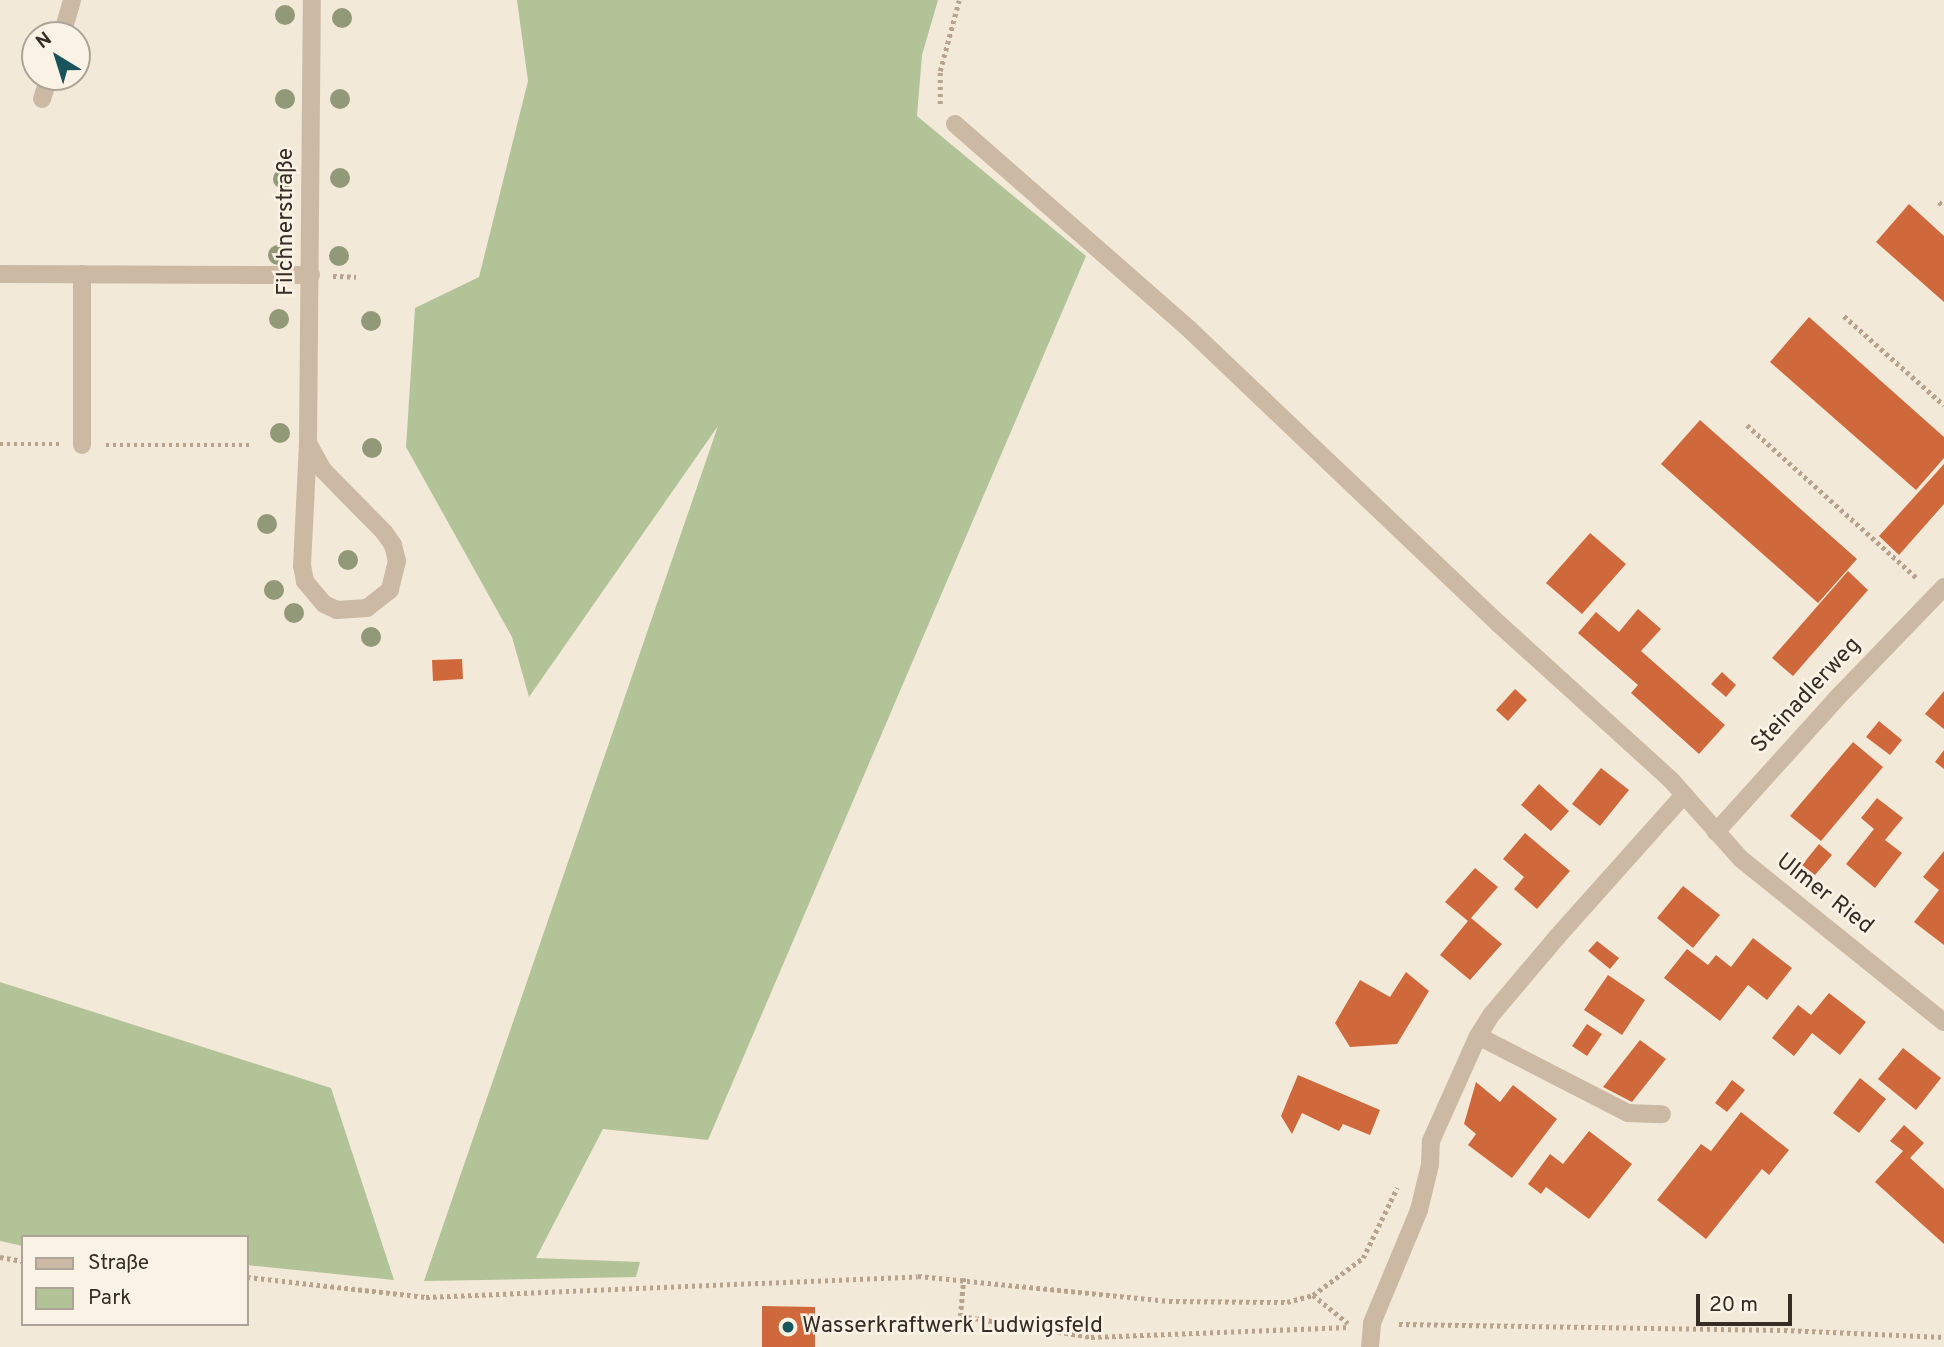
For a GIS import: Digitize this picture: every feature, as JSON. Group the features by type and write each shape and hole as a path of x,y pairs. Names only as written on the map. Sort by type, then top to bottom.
{"street":[{"path":"66,21 72,0"},
{"name":"Filchnerstraße","path":"309,443 323,470 393,545 397,561 390,590 367,608 338,610 324,604 305,581 302,566 309,443 312,0"},
{"path":"42,99 44,91"},
{"name":"Ulmer Ried","path":"955,124 1188,328 1684,795 1750,867 1944,1022"},
{"path":"0,274 311,275"},
{"path":"82,274 82,444"},
{"name":"Steinadlerweg","path":"1716,832 1836,699 1940,591"},
{"path":"1371,1334 1393,1271 1419,1210 1434,1130 1478,1036 1492,1014 1557,937 1684,795"},
{"path":"1478,1036 1628,1114 1662,1114"}],"path":[{"path":"955,124 945,114 938,93 940,71 959,0"},
{"path":"1844,316 1944,405"},
{"path":"1747,425 1940,591"},
{"path":"0,444 252,445"},
{"path":"248,1277 426,1297 771,1280 918,1276 964,1278 1169,1301 1287,1301 1313,1295 1363,1258 1397,1187"},
{"path":"0,1257 21,1261"},
{"path":"964,1278 961,1317 1091,1337 1354,1327 1313,1295"},
{"path":"1371,1334 1784,1330 1944,1338"}],"green space":[{"path":"517,0 938,0 922,55 917,116 1086,256 708,1140 603,1129 536,1258 640,1262 636,1277 424,1281 718,426 529,697 512,637 406,447 415,308 479,277 528,81"},
{"path":"0,982 331,1088 394,1280 248,1265 248,1235 21,1235 21,1246 0,1241"}],"building":[{"path":"1909,204 1944,236 1944,302 1876,242"},
{"path":"1809,317 1944,437 1944,458 1916,490 1770,362"},
{"path":"1700,420 1857,559 1818,603 1661,464"},
{"path":"1944,464 1944,504 1899,555 1879,536"},
{"path":"1590,533 1626,564 1582,614 1546,583"},
{"path":"1848,571 1868,590 1793,676 1772,658"},
{"path":"1638,609 1661,629 1641,651 1725,725 1699,754 1631,693 1638,685 1578,633 1596,612 1619,632"},
{"path":"462,659 463,679 433,681 432,660"},
{"path":"1722,672 1736,685 1726,697 1711,684"},
{"path":"1515,689 1527,700 1508,721 1496,710"},
{"path":"1944,691 1944,729 1925,714"},
{"path":"1879,721 1902,740 1890,755 1866,737"},
{"path":"1853,742 1883,767 1821,841 1790,816"},
{"path":"1944,750 1944,769 1935,762"},
{"path":"1601,768 1629,790 1600,826 1572,804"},
{"path":"1539,784 1569,811 1551,831 1521,805"},
{"path":"1877,798 1903,818 1885,840 1902,853 1875,888 1846,864 1874,829 1861,818"},
{"path":"1525,833 1570,871 1537,909 1514,889 1524,877 1503,859"},
{"path":"1819,844 1832,855 1815,875 1802,865"},
{"path":"1944,851 1944,945 1914,922 1939,890 1923,877"},
{"path":"1475,868 1498,887 1471,918 1502,944 1470,980 1440,955 1468,921 1445,902"},
{"path":"1683,886 1720,915 1693,948 1657,918"},
{"path":"1753,938 1792,968 1767,1000 1748,985 1720,1021 1664,978 1687,949 1708,965 1716,955 1731,967"},
{"path":"1597,941 1619,958 1610,969 1588,951"},
{"path":"1406,972 1429,991 1397,1044 1350,1047 1335,1023 1360,980 1390,997"},
{"path":"1608,975 1645,1000 1622,1035 1584,1010"},
{"path":"1829,993 1866,1022 1840,1055 1812,1033 1794,1056 1772,1038 1798,1005 1811,1015"},
{"path":"1587,1024 1602,1034 1587,1056 1572,1046"},
{"path":"1640,1040 1666,1059 1632,1102 1603,1087"},
{"path":"1903,1048 1941,1078 1916,1110 1878,1079"},
{"path":"1298,1075 1380,1110 1370,1135 1343,1124 1339,1131 1302,1113 1292,1134 1281,1116"},
{"path":"1860,1078 1886,1099 1859,1133 1833,1113"},
{"path":"1732,1080 1745,1090 1727,1112 1715,1103"},
{"path":"1476,1082 1500,1102 1513,1085 1557,1119 1512,1178 1468,1145 1476,1134 1464,1124"},
{"path":"1741,1112 1789,1150 1769,1175 1762,1169 1706,1239 1657,1200 1701,1144 1711,1151"},
{"path":"1904,1125 1924,1143 1910,1158 1944,1189 1944,1244 1875,1182 1903,1151 1890,1141"},
{"path":"1589,1131 1632,1164 1589,1219 1546,1187 1541,1194 1528,1184 1550,1154 1563,1164"},
{"name":"Wasserkraftwerk Ludwigsfeld","path":"762,1306 815,1307 815,1347 762,1347"}],"place":[{"name":"Wasserkraftwerk Ludwigsfeld","path":"788,1327"}]}
